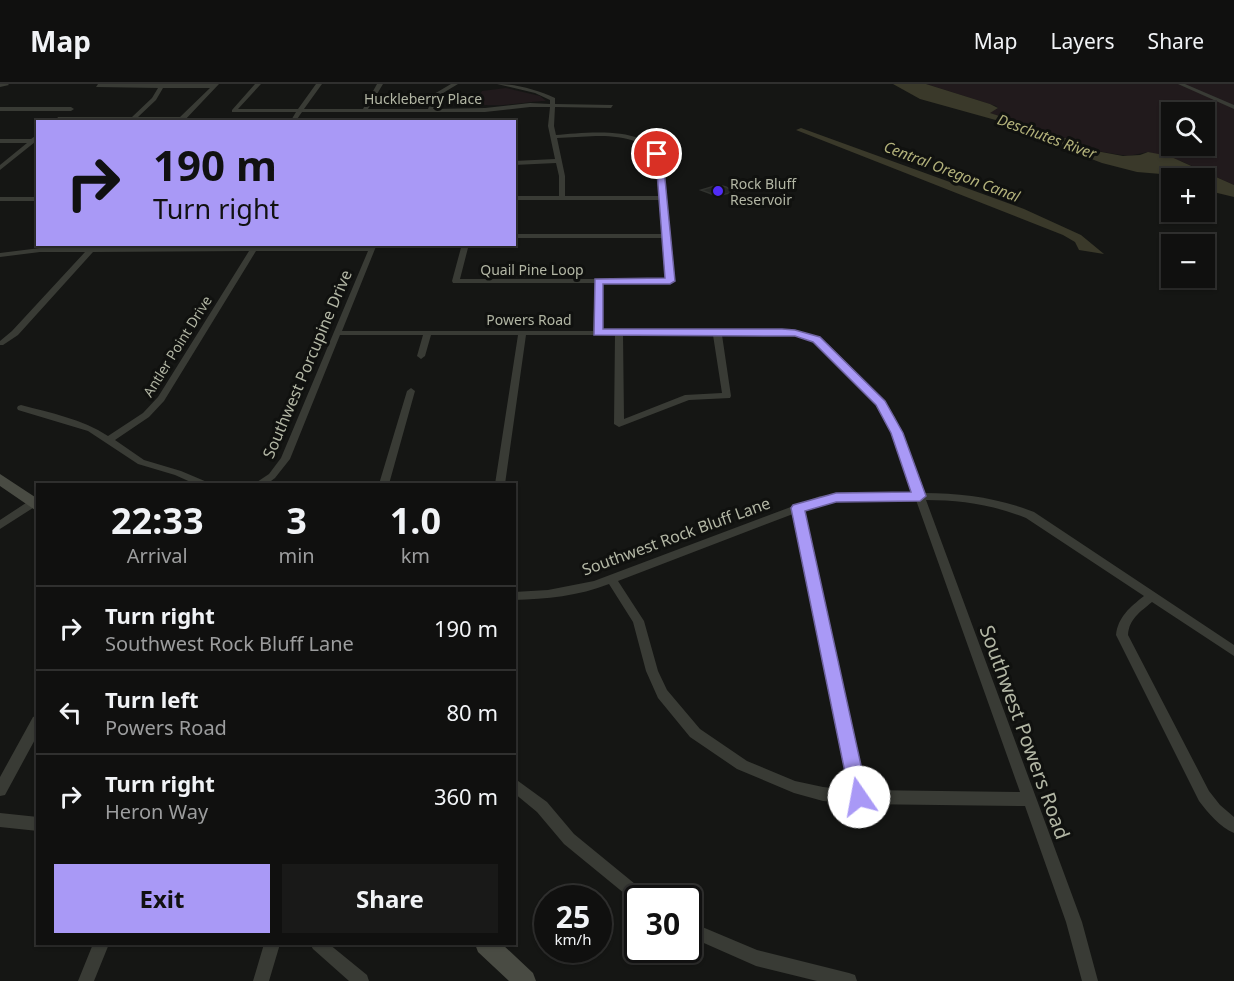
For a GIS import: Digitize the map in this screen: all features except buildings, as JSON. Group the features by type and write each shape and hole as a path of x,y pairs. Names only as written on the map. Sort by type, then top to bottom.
{"main road":[{"path":"0,479 35,505"},
{"path":"487,945 525,981"}],"street":[{"name":"Huckleberry Place","path":"258,84 234,111 485,110 553,105 611,106"},
{"path":"293,120 319,84"},
{"path":"365,110 380,84"},
{"path":"430,110 436,94 455,84"},
{"path":"500,84 546,95 552,99 551,126 562,176 562,198"},
{"path":"1181,84 1234,107"},
{"path":"0,85 6,85"},
{"path":"99,85 215,85"},
{"path":"133,119 154,99 162,85"},
{"path":"56,120 181,120 215,85"},
{"path":"0,109 70,109 56,120"},
{"path":"553,137 594,135 632,137 643,142 657,154 660,165 638,164"},
{"path":"0,141 36,139"},
{"path":"0,168 36,139"},
{"path":"516,163 559,161"},
{"name":"Quail Pine Loop","path":"465,246 456,281 670,281 660,165"},
{"path":"516,198 663,198"},
{"path":"0,199 36,199"},
{"path":"516,236 666,236"},
{"path":"0,255 24,251 93,247 253,250 374,247"},
{"path":"3,343 15,333 93,247"},
{"name":"Southwest Porcupine Drive","path":"262,483 272,476 285,459 374,247"},
{"name":"Antler Point Drive","path":"107,441 146,416 161,399 253,250"},
{"path":"597,332 599,281"},
{"path":"421,356 428,332"},
{"path":"619,332 620,424 688,397 727,396 717,332"},
{"name":"Powers Road","path":"337,333 795,333 816,339 872,392 890,417 920,496"},
{"path":"500,483 522,333"},
{"path":"384,483 411,391"},
{"path":"21,408 78,423 141,462 178,473 201,483"},
{"name":"Southwest Powers Road","path":"920,496 1074,922 1090,981"},
{"name":"Southwest Rock Bluff Lane","path":"516,596 575,590 611,579 797,508 836,497 977,498 1012,508 1047,526 1234,651"},
{"path":"0,525 35,505"},
{"path":"797,508 859,797"},
{"path":"611,579 638,621 652,671 662,694 695,733 734,761 765,777 794,788 823,794 859,797 1028,799"},
{"path":"1152,596 1126,617 1122,626 1126,646 1204,796 1215,810 1234,826"},
{"path":"0,790 36,726"},
{"path":"516,786 542,807 569,839 625,885"},
{"path":"0,820 36,824"},
{"path":"702,934 756,958 849,981"},
{"path":"86,981 101,945"},
{"path":"261,981 272,945"},
{"path":"319,945 361,981"}],"shaded area":[{"path":"926,84 1234,84 1234,185 1215,176 1215,168 1196,168 1162,156 1215,156 1215,102 1161,102 1161,156 1148,152 1128,156 1096,151 1072,139 1049,136 1040,129 989,113 998,108"},
{"path":"506,88 540,96 546,101 499,105 475,102 482,91"}],"water":[{"name":"Deschutes River","path":"893,84 926,84 990,104 998,108 990,113 1040,129 1049,136 1072,139 1096,151 1123,156 1148,152 1169,156 1196,168 1161,168 1161,174 1137,172 1102,163 1036,138 1021,127 920,99"},
{"path":"801,128 1024,209 1081,235 1104,254 1079,250 1075,242 1063,235 796,130"},
{"path":"1215,177 1234,185 1234,197 1215,192"}],"place":[{"name":"Rock Bluff Reservoir","path":"718,191"}],"route":[{"path":"657,154 660,159 670,281 599,281 597,332 795,333 816,339 881,403 897,433 920,496 836,497 797,508 859,797"}],"water label":[{"name":"Central Oregon Canal","path":"952,171"}]}
